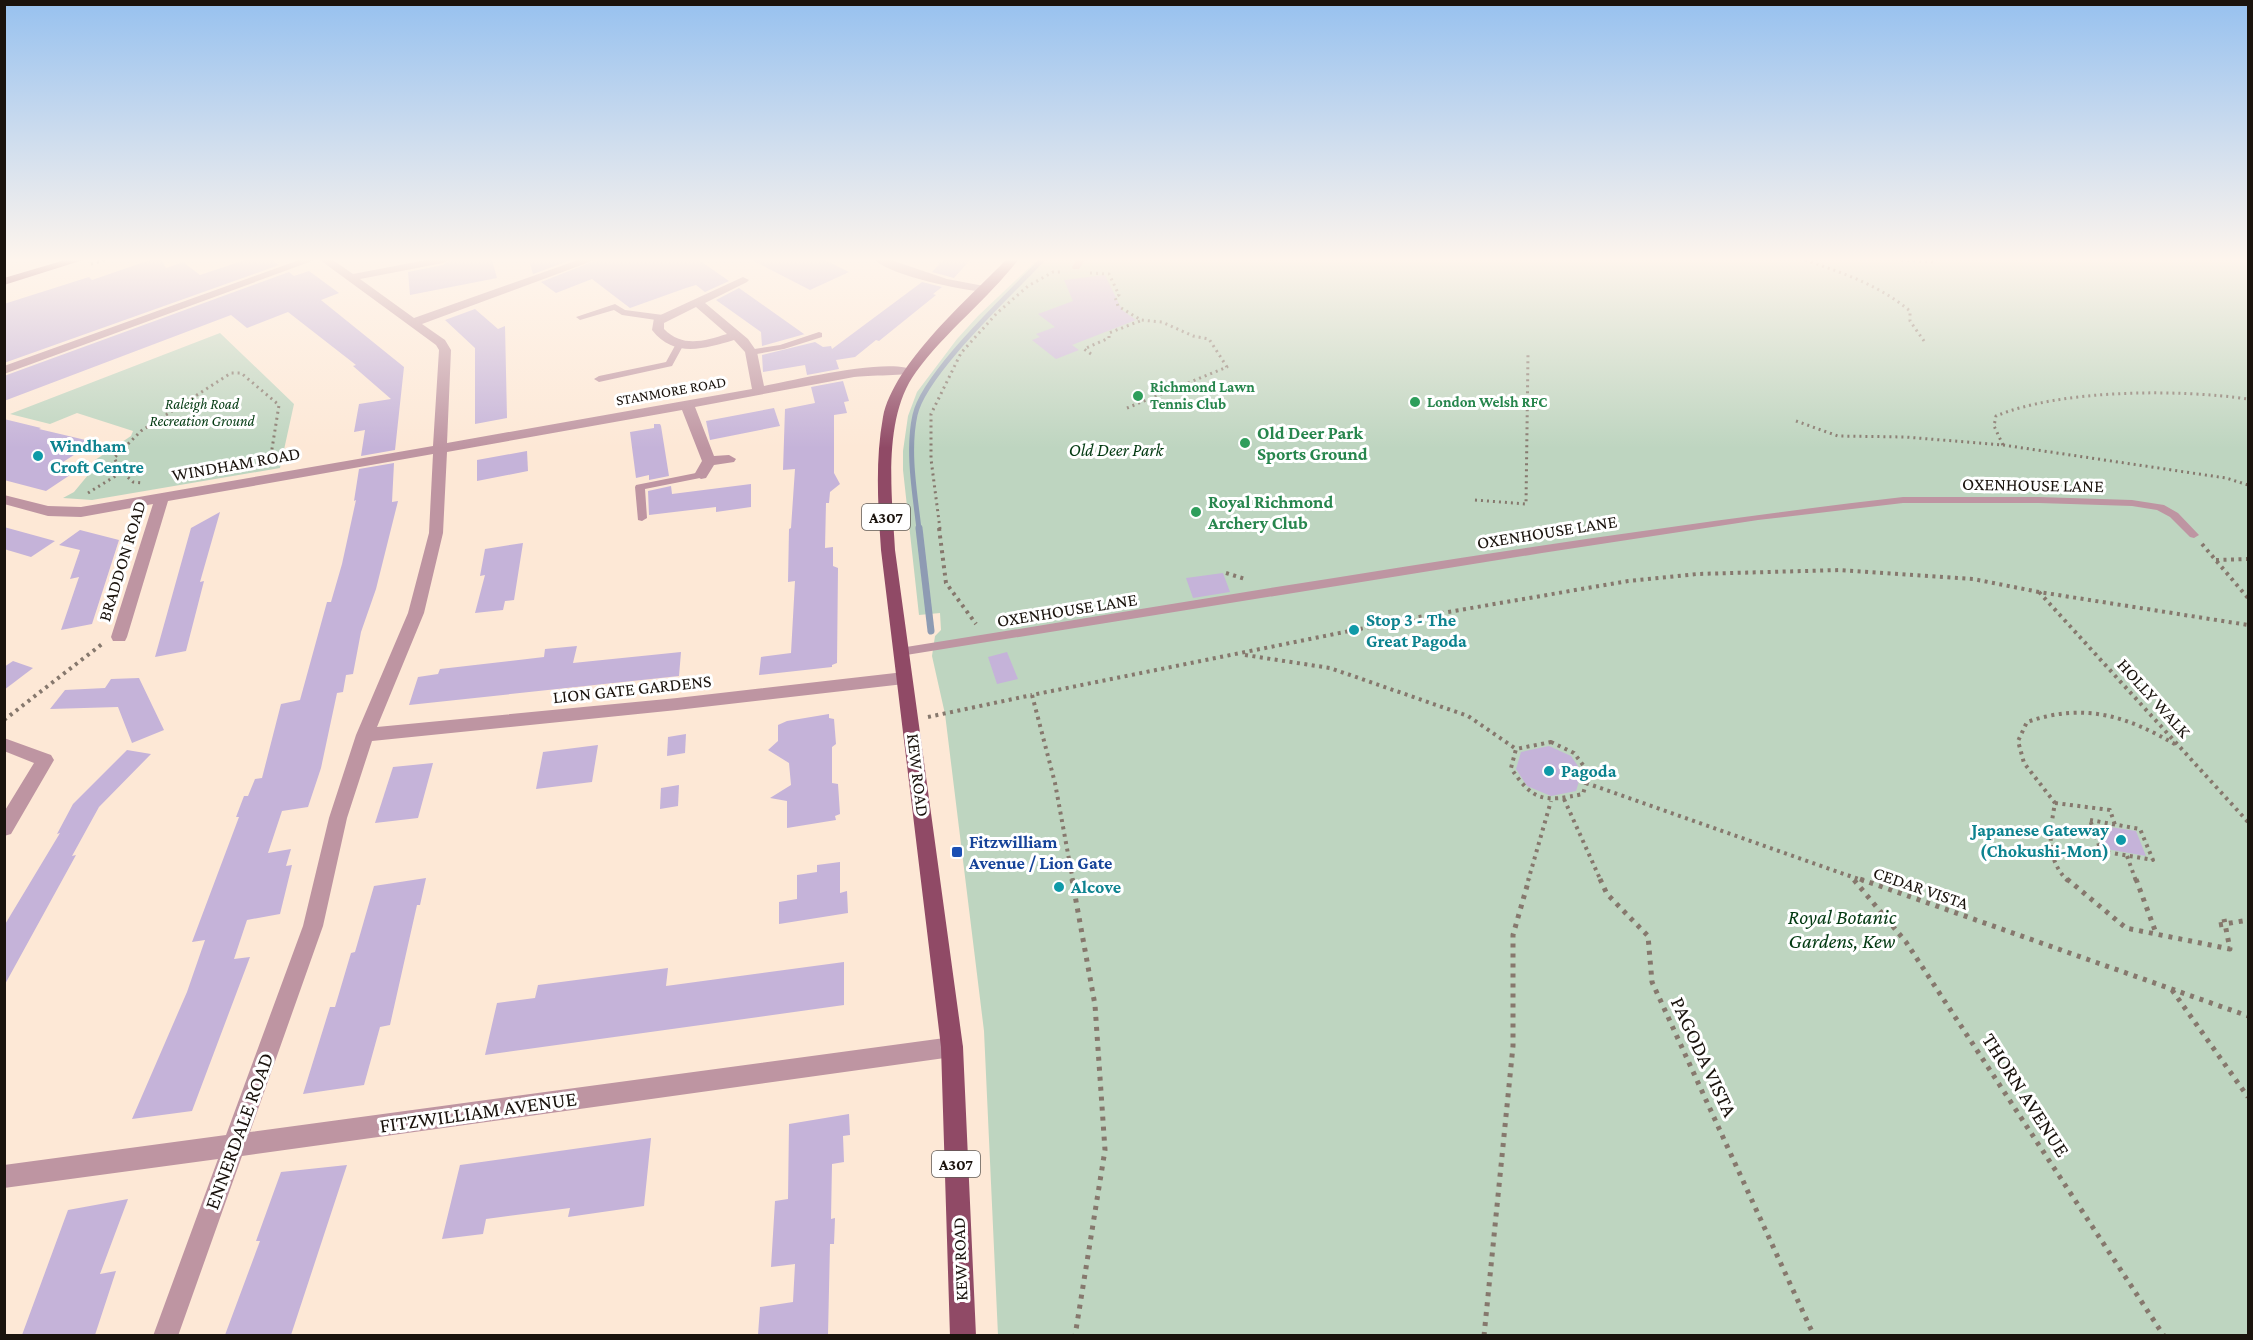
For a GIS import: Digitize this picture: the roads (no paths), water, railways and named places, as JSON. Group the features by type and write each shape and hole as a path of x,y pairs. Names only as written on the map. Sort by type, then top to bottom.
{"main road":[{"name":"KEW ROAD","path":"954,323 909,372 897,396 890,416 884,474 888,550 900,652 911,720 952,1047 963,1335"}],"street":[{"path":"4,369 134,323"},
{"path":"365,735 416,613 436,533 445,350 441,343 412,323"},
{"path":"658,323 658,330 672,343 704,344 735,335"},
{"path":"721,323 751,352 759,391"},
{"name":"STANMORE ROAD","path":"439,448 854,373 879,370 909,372"},
{"path":"687,405 709,461"},
{"name":"WINDHAM ROAD","path":"4,499 57,512 81,512 439,448"},
{"path":"709,461 729,459"},
{"path":"701,475 709,461"},
{"name":"BRADDON ROAD","path":"119,637 162,497"},
{"name":"LION GATE GARDENS","path":"365,735 689,703 904,678"},
{"name":"ENNERDALE ROAD","path":"165,1335 313,926 338,818 365,735"},
{"path":"4,744 45,760 4,829"},
{"name":"FITZWILLIAM AVENUE","path":"4,1177 952,1047"}],"lane":[{"path":"751,352 781,347 819,335"},
{"path":"599,379 669,364 680,344"},
{"path":"642,518 640,487 701,475"},
{"name":"OXENHOUSE LANE","path":"900,652 1542,549 1758,517 1903,500 2132,503 2160,507 2174,515 2194,535"}],"waterway":[{"path":"919,529 912,472 915,415 934,378 981,323"},
{"path":"919,528 931,631"}],"place":[{"name":"Richmond Lawn Tennis Club","path":"1138,396"},
{"name":"London Welsh RFC","path":"1415,402"},
{"name":"Old Deer Park Sports Ground","path":"1245,443"},
{"name":"Windham Croft Centre","path":"38,456"},
{"name":"Royal Richmond Archery Club","path":"1196,512"},
{"name":"Stop 3 - The Great Pagoda","path":"1354,630"},
{"name":"Pagoda","path":"1549,771"},
{"name":"Japanese Gateway (Chokushi-Mon)","path":"2121,840"},
{"name":"Fitzwilliam Avenue / Lion Gate","path":"957,852"},
{"name":"Alcove","path":"1059,887"}],"park label":[{"name":"Raleigh Road Recreation Ground","path":"202,412"},
{"name":"Old Deer Park","path":"1116,450"},
{"name":"Royal Botanic Gardens, Kew","path":"1842,929"}]}
